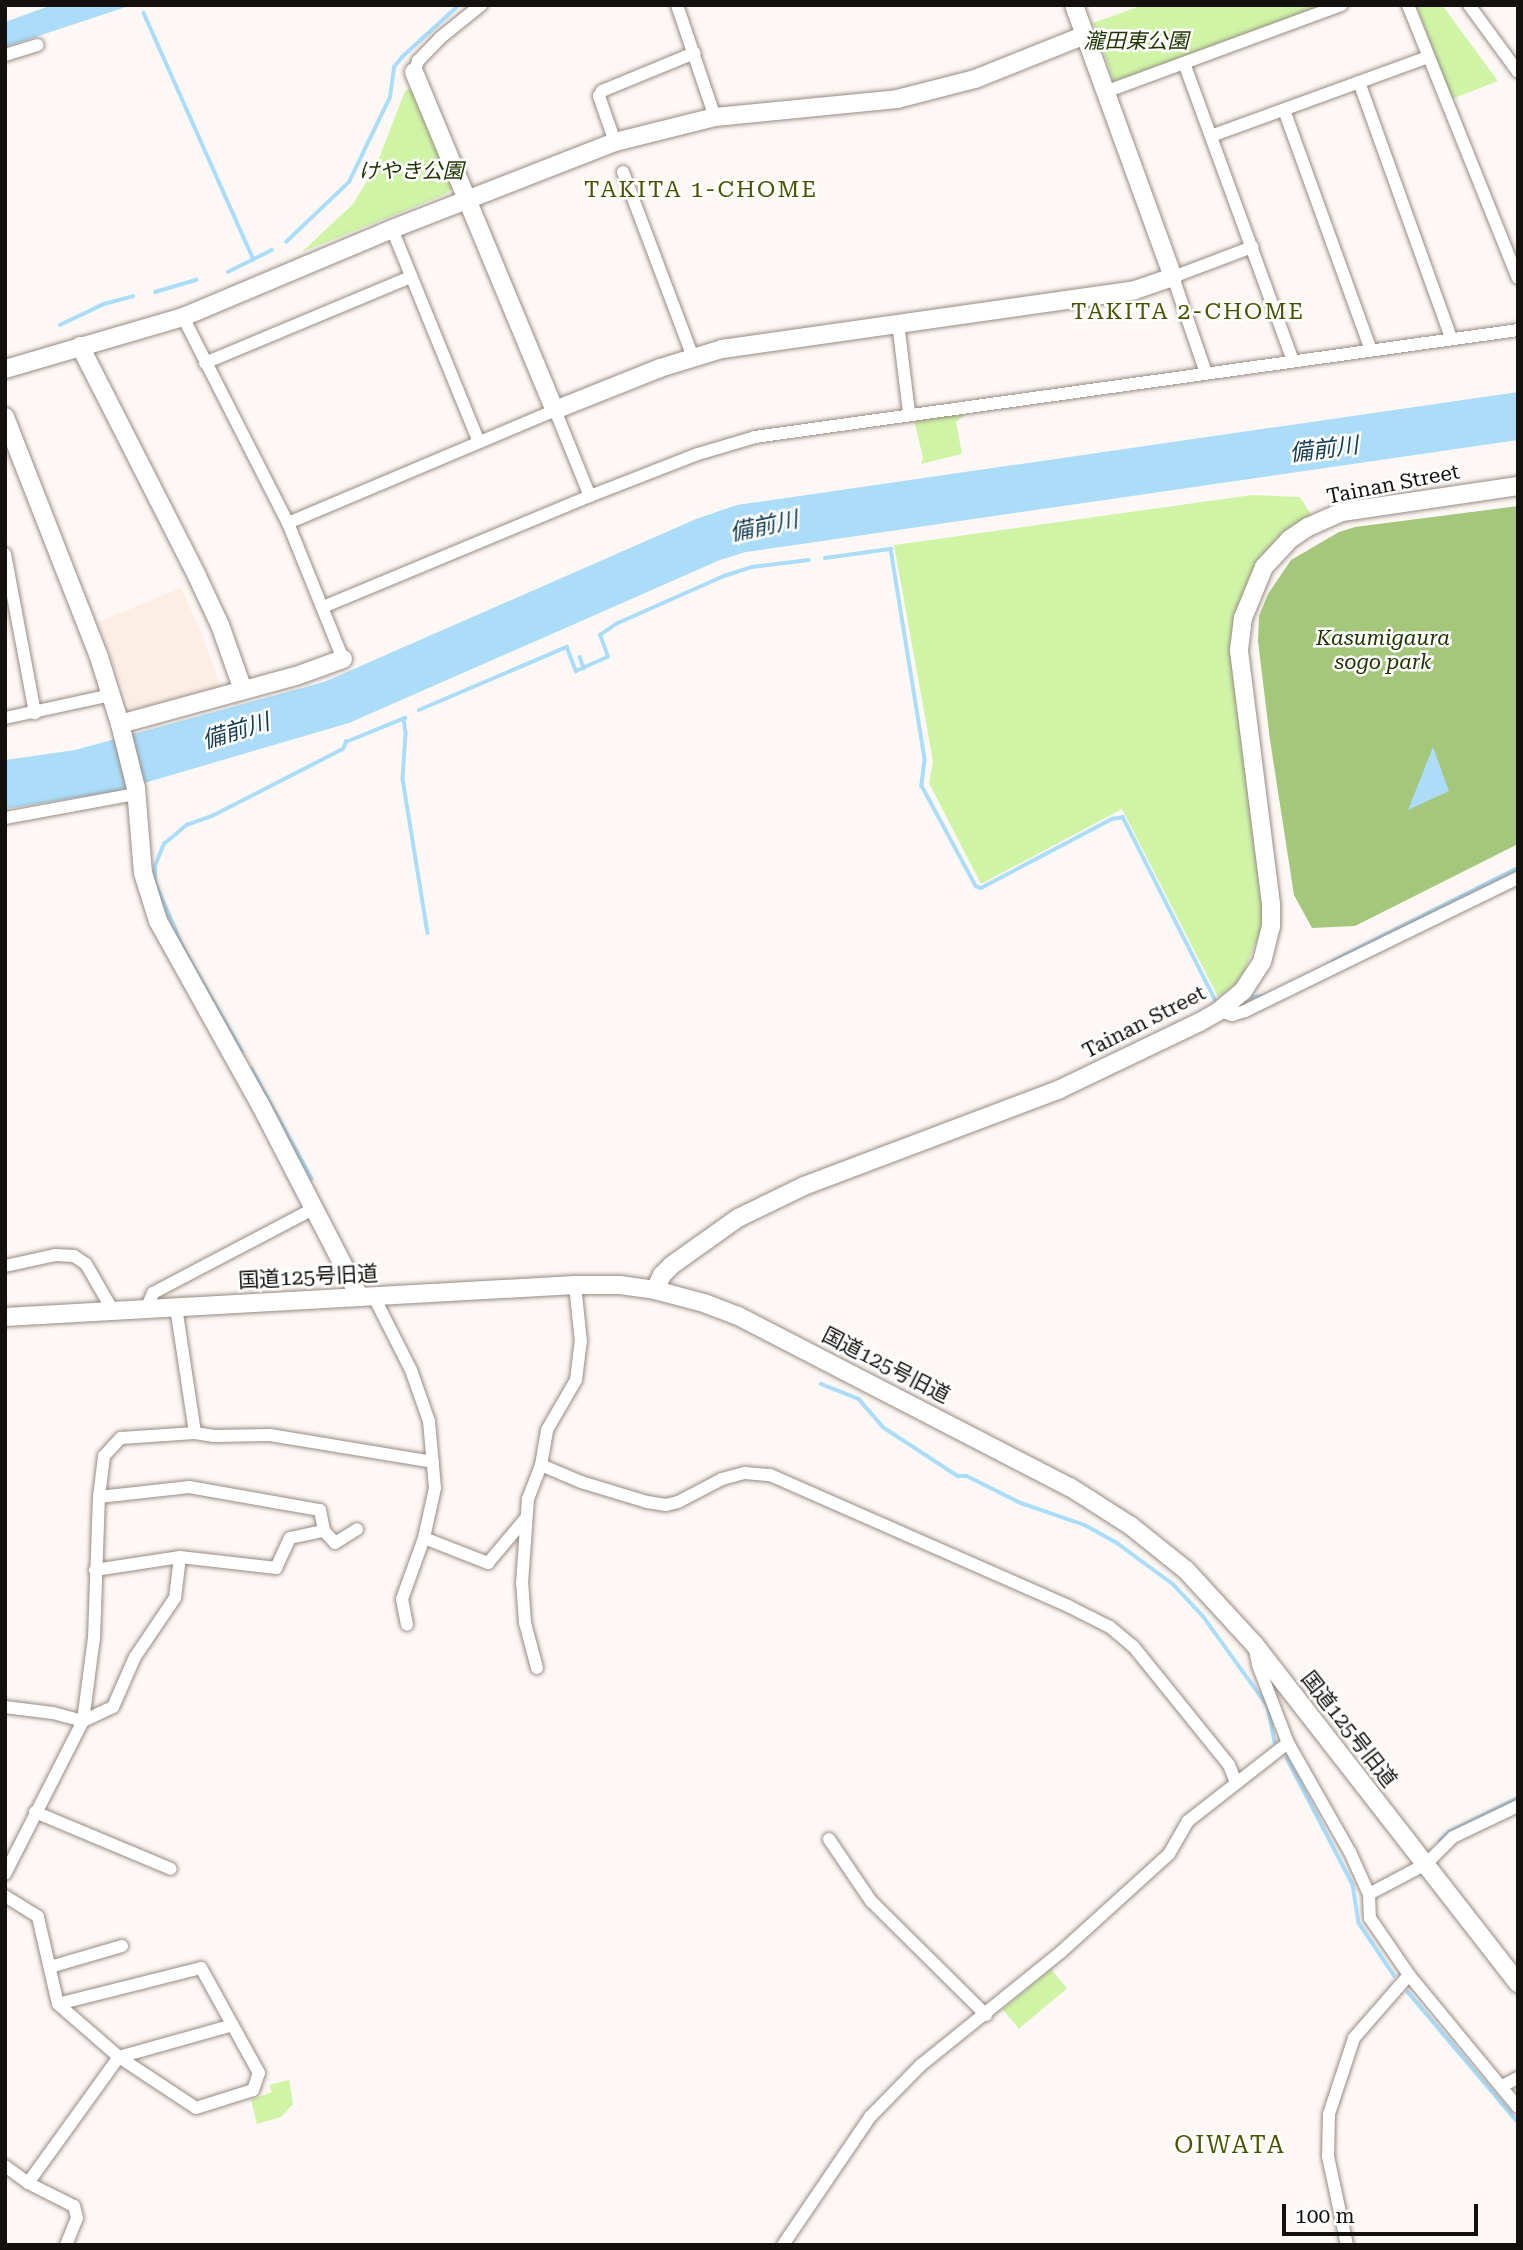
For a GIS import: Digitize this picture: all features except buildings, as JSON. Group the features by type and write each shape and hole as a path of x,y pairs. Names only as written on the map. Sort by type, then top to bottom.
{"street":[{"path":"481,5 440,38 418,61 415,72 590,496"},
{"path":"677,5 715,117"},
{"path":"1074,5 1206,373"},
{"path":"1105,92 1341,5"},
{"path":"1408,5 1518,278"},
{"path":"1469,5 1518,72"},
{"path":"5,369 183,317 392,229 615,142 715,117 897,99 975,79 1085,35"},
{"path":"5,55 37,46"},
{"path":"615,142 599,96 602,91 694,53"},
{"path":"1211,136 1428,57"},
{"path":"1184,63 1293,361"},
{"path":"1359,82 1451,338"},
{"path":"1284,110 1371,350"},
{"path":"623,172 693,357"},
{"path":"392,229 479,442"},
{"path":"288,523 555,410 693,357 755,342 1135,290 1252,247"},
{"path":"205,363 411,277"},
{"path":"121,727 343,659 288,523 183,317"},
{"path":"898,323 909,413"},
{"path":"323,607 590,496 731,443 909,413 1518,330"},
{"path":"80,346 197,576 220,625 243,690"},
{"path":"5,417 121,727 136,791 143,873 158,921 315,1208 411,1370 429,1421 435,1488 424,1538 402,1599 407,1625"},
{"name":"Tainan Street","path":"655,1290 662,1275 690,1251 729,1223 763,1205 1058,1090 1219,1011 1255,975 1262,962 1271,927 1272,904 1240,650 1245,609 1264,567 1290,539 1308,527 1342,512 1518,486"},
{"path":"5,554 36,713"},
{"path":"5,718 111,695"},
{"path":"5,818 136,791"},
{"path":"1219,1011 1232,1014 1245,1012 1518,878"},
{"path":"146,1309 153,1293 315,1208"},
{"path":"5,1266 55,1255 74,1256 86,1264 113,1311"},
{"path":"537,1668 525,1623 522,1584 526,1518 528,1499 541,1465 547,1430 576,1380 581,1342 575,1284"},
{"name":"国道125号旧道","path":"5,1317 575,1284 620,1285 655,1290 704,1303 747,1321 1070,1487 1131,1526 1186,1570 1254,1644 1518,1983"},
{"path":"176,1307 195,1433"},
{"path":"5,1874 83,1721 94,1638 99,1497 104,1456 121,1438 195,1433 214,1436 270,1435 433,1462"},
{"path":"541,1465 581,1482 666,1505 678,1502 722,1479 745,1473 770,1475 1046,1595 1110,1628 1133,1646 1229,1765 1236,1783"},
{"path":"99,1497 189,1487 320,1510 324,1531 335,1543 357,1529"},
{"path":"424,1538 488,1563 526,1518"},
{"path":"95,1570 180,1557 276,1568 290,1538 324,1531"},
{"path":"5,1707 53,1713 83,1721 113,1707 135,1657 175,1598 180,1557"},
{"path":"1254,1644 1258,1665 1288,1742 1350,1852 1369,1894 1370,1919 1409,1975 1518,2107"},
{"path":"783,2245 870,2118 920,2066 986,2015 1169,1853 1188,1821 1288,1742"},
{"path":"1369,1894 1426,1864 1453,1837 1518,1806"},
{"path":"35,1812 171,1869"},
{"path":"829,1839 871,1901 986,2015"},
{"path":"5,1896 38,1917 58,2004 120,2057 196,2108 253,2090 259,2073 201,1968 58,2004"},
{"path":"50,1966 122,1946"},
{"path":"1347,2245 1328,2155 1329,2114 1354,2038 1409,1975"},
{"path":"28,2183 120,2057 233,2025"},
{"path":"1502,2086 1518,2078"},
{"path":"5,2166 28,2183 74,2206 77,2218 66,2245"}],"shaded area":[{"path":"181,588 202,634 220,686 134,709 129,706 98,622"}],"green space":[{"name":"瀧田東公園","path":"1143,5 1324,5 1114,82 1093,23"},
{"path":"1416,5 1442,5 1498,81 1452,99"},
{"name":"けやき公園","path":"414,87 455,185 446,194 302,252 353,204 376,166 405,91"},
{"path":"972,410 956,422 962,454 921,464 923,458 913,415"},
{"path":"1252,495 1300,497 1312,516 1282,533 1267,550 1251,573 1235,616 1231,649 1264,900 1261,930 1244,971 1235,985 1218,997 1122,809 981,884 929,783 933,761 894,545"},
{"name":"Kasumigaura sogo park","path":"1518,506 1518,844 1355,926 1312,928 1294,895 1270,740 1258,641 1259,616 1268,594 1291,560 1339,532 1355,527"},
{"path":"1051,1969 1067,1988 1019,2029 1003,2009"},
{"path":"289,2080 293,2104 281,2117 257,2124 251,2100 272,2092 269,2085"}],"water":[{"path":"52,5 132,5 5,47 5,22"},
{"name":"備前川","path":"1518,392 1518,440 746,552 720,560 349,723 117,791 5,809 5,760 75,750 324,682 696,519 737,505"},
{"path":"1433,747 1449,791 1408,810"}],"waterway":[{"path":"286,242 349,182 390,97 394,67 459,5"},
{"path":"144,13 254,260"},
{"path":"228,272 272,250"},
{"path":"155,292 196,280"},
{"path":"60,325 104,304 133,296"},
{"path":"825,558 891,549 925,760 922,786 976,886 981,888 1112,819 1123,817 1215,999"},
{"path":"419,710 567,647 576,671 608,657 600,635 618,623 724,576 752,567 809,560"},
{"path":"580,657 584,668"},
{"path":"242,1052 184,950 155,883 155,866 164,844 187,825 212,816 343,749 346,742 405,718"},
{"path":"404,719 406,734 403,779 428,933"},
{"path":"1333,961 1518,868"},
{"path":"1252,997 1264,996"},
{"path":"252,1069 312,1179"},
{"path":"821,1384 859,1399 883,1427 958,1476 967,1476 1021,1503 1085,1525 1117,1543 1173,1584 1203,1616 1268,1706 1275,1742"},
{"path":"1287,1758 1353,1885 1359,1923 1394,1975"},
{"path":"1440,1841 1449,1832 1518,1798"},
{"path":"1408,1992 1518,2122"}],"district":[{"name":"TAKITA 1-CHOME","path":"701,190"},
{"name":"TAKITA 2-CHOME","path":"1188,312"},
{"name":"OIWATA","path":"1230,2146"}]}
